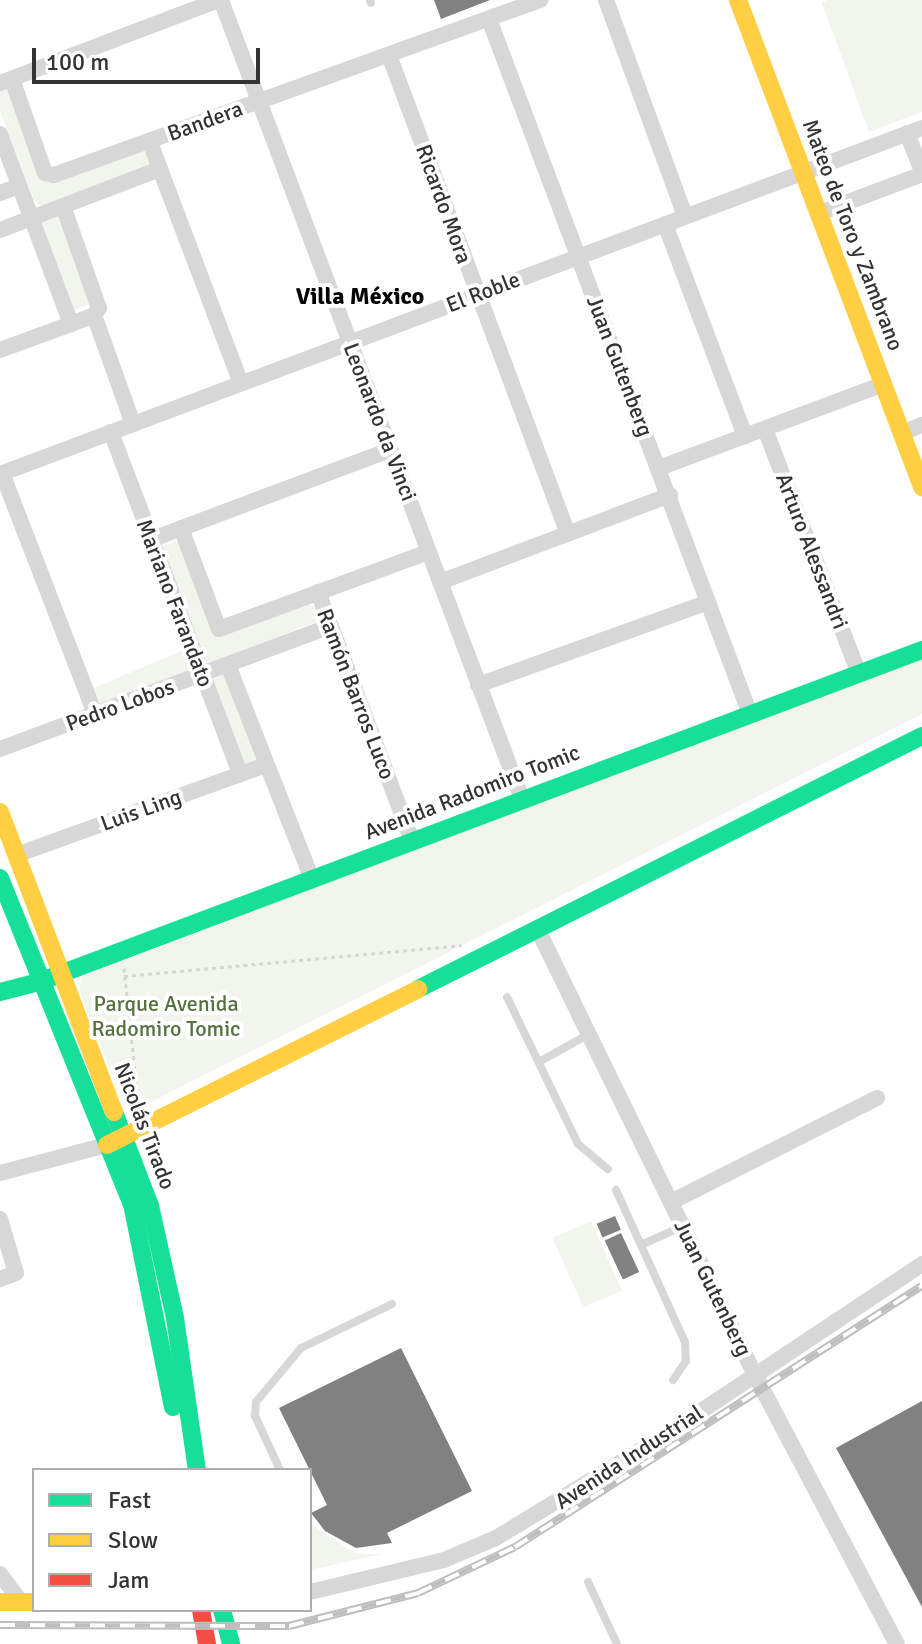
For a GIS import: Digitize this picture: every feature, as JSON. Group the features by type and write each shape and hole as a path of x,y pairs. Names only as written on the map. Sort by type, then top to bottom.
{"main road":[{"name":"Mateo de Toro y Zambrano","path":"738,0 922,487"},
{"name":"Avenida Radomiro Tomic","path":"0,992 61,974 922,650"},
{"path":"124,1136 922,736"},
{"name":"Nicolás Tirado","path":"0,812 124,1136 160,1240 197,1468"},
{"name":"Nicolás Tirado","path":"0,878 39,982 124,1136 183,1468"},
{"path":"0,1602 28,1602"},
{"path":"201,1612 207,1644"},
{"path":"223,1612 231,1644"}],"street":[{"path":"150,141 54,175 45,173 6,81 220,0"},
{"name":"Leonardo da Vinci","path":"220,0 261,101 522,799"},
{"name":"Bandera","path":"0,230 160,169 150,141 540,0"},
{"path":"606,0 685,216"},
{"name":"Juan Gutenberg","path":"489,19 750,714"},
{"name":"Ricardo Mora","path":"389,55 568,534"},
{"path":"819,213 922,173 914,130"},
{"name":"El Roble","path":"1,474 914,130"},
{"path":"0,134 71,324"},
{"path":"160,169 241,383"},
{"path":"0,193 19,186"},
{"path":"0,350 94,315 99,308 63,206"},
{"path":"665,224 745,436"},
{"path":"94,315 133,424"},
{"path":"659,468 884,384"},
{"path":"902,433 922,425"},
{"name":"Arturo Alessandri","path":"765,429 859,674"},
{"name":"Mariano Farandato","path":"111,432 240,774"},
{"path":"150,540 390,450"},
{"path":"1,474 95,714"},
{"path":"440,582 670,495"},
{"name":"Mariano Farandato","path":"181,528 219,629 318,592"},
{"path":"318,592 428,552"},
{"name":"Ramón Barros Luco","path":"318,592 412,841"},
{"path":"478,685 709,602"},
{"name":"Pedro Lobos","path":"0,749 331,626"},
{"name":"Mariano Farandato","path":"228,665 312,879"},
{"name":"Luis Ling","path":"16,855 266,765"},
{"name":"Juan Gutenberg","path":"537,928 755,1375 897,1644"},
{"path":"671,1202 877,1098"},
{"path":"0,1173 124,1136"},
{"path":"0,1219 8,1276"},
{"name":"Avenida Industrial","path":"312,1592 444,1560 496,1538 755,1375 922,1264"},
{"path":"0,1574 28,1602"}],"lane":[{"path":"507,997 578,1144 608,1169"},
{"path":"539,1062 590,1034"},
{"path":"616,1190 685,1342 686,1361 673,1380"},
{"path":"641,1245 683,1226"},
{"path":"279,1468 255,1416 256,1402 301,1348 392,1304"},
{"path":"588,1582 617,1644"}],"path":[{"path":"124,976 468,945"},
{"path":"124,1136 125,950"}],"green space":[{"path":"827,0 922,0 922,112 869,132 822,3"},
{"path":"7,84 46,179 147,149 152,164 41,206 34,200 0,111 0,86"},
{"path":"58,217 90,304 74,310 42,223"},
{"path":"175,541 181,543 214,636 308,605 315,606 321,620 210,663 202,657 162,552 164,545"},
{"path":"186,649 194,668 102,707 94,688"},
{"name":"Parque Avenida Radomiro Tomic","path":"922,656 922,714 139,1108 124,1105 80,992 81,977"},
{"path":"226,674 258,761 243,767 211,679"},
{"path":"591,1221 622,1290 584,1308 553,1238"},
{"path":"312,1525 357,1554 382,1554 312,1570"}],"building":[{"path":"434,0 490,0 441,19"},
{"path":"615,1216 621,1230 602,1238 597,1224"},
{"path":"621,1233 639,1272 623,1280 605,1241"},
{"path":"401,1348 472,1491 387,1533 392,1543 356,1548 325,1531 312,1514 327,1505 312,1475 312,1468 309,1468 279,1408"},
{"path":"922,1401 922,1607 836,1448"}],"railway":[{"path":"0,1625 289,1626 418,1593 515,1547 922,1286"}],"traffic: fast":[{"path":"0,992 39,982 922,650"},
{"path":"418,989 922,736"},
{"path":"0,878 132,1204 173,1407"},
{"path":"114,1112 150,1206 175,1318 197,1468"},
{"path":"223,1612 231,1644"}],"traffic: slow":[{"path":"738,0 922,487"},
{"path":"0,812 114,1112"},
{"path":"107,1145 418,989"},
{"path":"0,1602 32,1602"}],"traffic: jam":[{"path":"201,1612 207,1644"}],"district":[{"name":"Villa México","path":"360,297"}]}
